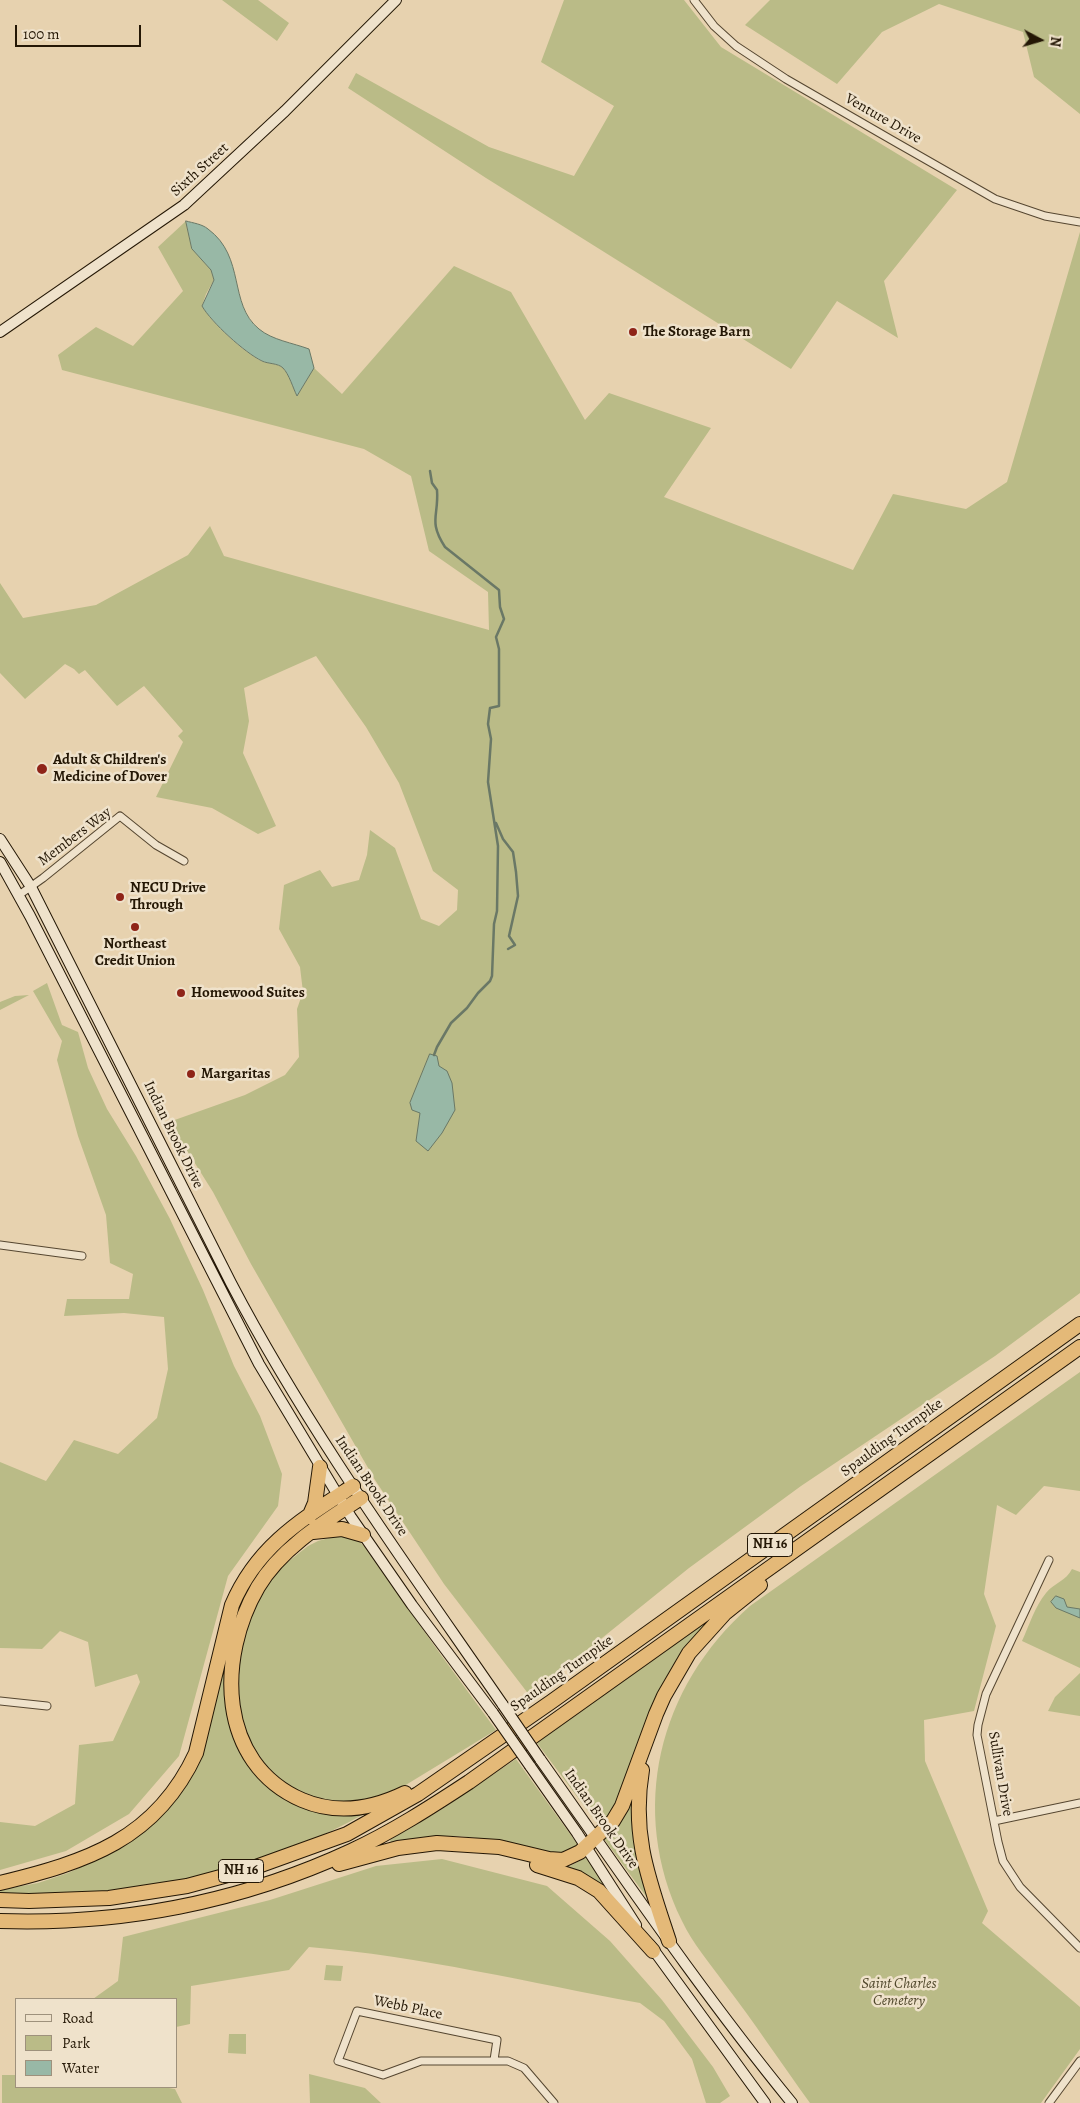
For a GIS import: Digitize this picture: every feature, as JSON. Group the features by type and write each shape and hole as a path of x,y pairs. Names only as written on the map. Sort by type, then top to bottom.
{"highway":[{"name":"Spaulding Turnpike","path":"0,1900 29,1902 109,1898 187,1886 227,1876 347,1834 418,1794 459,1766 1080,1324"},
{"name":"NH 16","path":"0,1921 90,1920 150,1913 240,1892 310,1868 353,1850 434,1805 1080,1347"},
{"path":"308,1517 316,1503 320,1468"},
{"path":"353,1486 342,1502 278,1561 259,1585 245,1613 236,1641 231,1687 234,1715 241,1738 252,1759 267,1777 285,1792 306,1802 340,1809 363,1808 385,1802 459,1766"},
{"path":"0,1883 76,1862 119,1843 174,1794 187,1773 196,1753 232,1605 241,1583 268,1548 289,1530 308,1517 342,1502 361,1498"},
{"path":"310,1533 342,1530 363,1535"},
{"path":"310,1868 335,1865 390,1850 423,1844 444,1843 499,1847 556,1860 570,1858 614,1821 622,1806 664,1696 698,1641 725,1613 772,1575 792,1552"},
{"path":"644,1749 638,1797 640,1842 648,1878 669,1941"},
{"path":"487,1847 497,1854 557,1870 578,1878 600,1891 654,1951"}],"main road":[{"name":"Sixth Street","path":"0,332 152,229 205,188 353,45 396,0"},
{"name":"Indian Brook Drive","path":"0,839 31,887 244,1310 303,1409 361,1498 540,1759 591,1842 592,1860 654,1951 765,2103"},
{"name":"Indian Brook Drive","path":"0,862 259,1364 320,1468 363,1535 412,1605 530,1766 669,1941 792,2103"}],"street":[{"name":"Venture Drive","path":"694,0 714,26 736,46 786,79 890,139 995,199 1045,216 1080,222"},
{"name":"Members Way","path":"31,887 120,816 156,845 184,861"},
{"path":"18,895 31,887"},
{"path":"0,1245 82,1256"},
{"name":"Sullivan Drive","path":"1049,1560 986,1694 978,1725 982,1764 998,1842 1008,1870 1020,1887 1080,1948"},
{"path":"0,1701 47,1706"},
{"path":"994,1821 1080,1803"},
{"name":"Webb Place","path":"494,2060 497,2040 357,2011 338,2061 383,2075 421,2061 508,2061 524,2068 554,2103"},
{"path":"1049,2103 1080,2061"}],"green space":[{"path":"222,0 258,0 289,23 277,41"},
{"path":"564,0 684,0 721,47 957,190 884,281 898,338 837,301 791,369 486,178 348,88 356,73 489,147 574,176 614,106 541,62"},
{"path":"770,0 1080,0 1080,114 1034,77 1023,32 939,4 882,32 837,84 745,25"},
{"path":"186,221 192,249 211,270 214,280 202,306 220,329 246,351 261,361 283,368 297,396 314,368 342,394 454,266 511,292 585,420 609,393 711,428 664,497 853,570 893,494 966,509 1007,482 1080,232 1080,1293 995,1356 801,1486 689,1568 530,1696 444,1584 375,1480 251,1264 213,1192 169,1122 245,1095 285,1075 299,1057 297,1009 303,992 300,967 279,929 284,885 320,870 332,887 359,880 367,855 370,830 395,848 421,919 439,926 457,910 458,890 433,871 399,783 366,727 316,656 244,688 249,721 243,753 276,826 258,834 212,808 156,797 183,742 178,736 183,731 144,686 117,706 85,670 79,674 65,664 25,699 0,673 0,583 23,618 96,605 188,555 210,526 224,556 489,630 488,592 429,551 411,476 364,449 62,370 58,355 96,327 133,346 183,291 158,247"},
{"path":"47,983 62,1025 78,1032 88,1068 107,1109 136,1156 170,1219 203,1290 234,1366 260,1416 282,1474 278,1506 228,1576 179,1756 129,1814 66,1851 0,1870 0,1822 35,1826 75,1804 79,1745 113,1741 140,1682 137,1674 95,1687 88,1642 60,1631 42,1649 0,1648 0,1462 46,1481 74,1440 118,1454 157,1418 168,1369 164,1317 124,1313 64,1316 67,1299 129,1299 133,1274 110,1263 106,1215 78,1136 57,1060 62,1041 33,991"},
{"path":"29,995 0,1010 0,1002 15,996"},
{"name":"Saint Charles Cemetery","path":"1080,1372 1080,1491 1044,1486 1016,1515 997,1505 984,1594 996,1626 974,1711 924,1720 925,1761 988,1911 982,1923 1080,2007 1080,2049 1041,2103 810,2103 691,1937 682,1921 666,1879 657,1836 656,1794 661,1752 674,1712 693,1674 718,1638 750,1606"},
{"path":"301,1530 302,1532 258,1580 228,1698 268,1782 362,1813 362,1815 302,1844 270,1856 206,1875 106,1893 0,1895 0,1890 38,1883 68,1873 102,1857 136,1833 178,1792 237,1609 264,1565 280,1547"},
{"path":"340,1535 357,1539 363,1545 496,1730 386,1797 332,1804 288,1789 256,1757 239,1716 237,1670 246,1628 264,1590 280,1568 308,1546"},
{"path":"1072,1569 1080,1572 1080,1668 1022,1641 1042,1598 1067,1576"},
{"path":"704,1624 706,1627 696,1638 616,1810 599,1826 537,1743"},
{"path":"1080,1673 1080,1716 1048,1711 1055,1697"},
{"path":"516,1759 578,1845 563,1852 547,1853 507,1843 451,1836 412,1840 392,1845 390,1840 439,1811"},
{"path":"632,1793 648,1899 604,1839"},
{"path":"587,1857 605,1885 568,1867"},
{"path":"442,1859 547,1886 610,1941 662,2000 713,2067 730,2096 720,2103 706,2103 692,2059 664,2021 640,2003 434,1963 309,1947 289,1970 191,1986 190,2024 178,2027 178,1998 94,1998 118,1981 123,1937 270,1900 376,1866"},
{"path":"326,1965 343,1966 341,1981 324,1980"},
{"path":"229,2034 246,2034 246,2054 228,2053"},
{"path":"309,2074 365,2088 381,2103 310,2103"},
{"path":"2,2075 15,2075 15,2088 169,2088 175,2089 182,2103 2,2103"}],"water":[{"path":"186,221 206,227 220,240 233,266 239,294 249,319 264,333 276,339 309,349 314,368 297,396 283,368 255,357 220,328 206,313 202,306 214,280 211,270 192,249"},
{"path":"430,1054 437,1056 439,1066 447,1071 452,1083 455,1110 442,1133 428,1151 416,1141 420,1113 412,1110 410,1103"},
{"path":"1056,1596 1064,1599 1067,1607 1080,1609 1080,1618 1056,1608 1051,1602"}],"waterway":[{"path":"430,471 432,483 437,490 435,518 440,538 445,547 499,590 500,607 504,619 496,637 499,649 499,706 490,708 488,724 491,739 488,782 498,846 497,911 494,924 492,976 490,981 467,1008 451,1023 434,1055"},
{"path":"496,823 503,839 513,852 516,872 518,896 509,936 515,945 508,949"}],"place":[{"name":"The Storage Barn","path":"633,332"},
{"name":"Adult & Children's Medicine of Dover","path":"42,769"},
{"name":"NECU Drive Through","path":"120,897"},
{"name":"Northeast Credit Union","path":"135,927"},
{"name":"Homewood Suites","path":"181,993"},
{"name":"Margaritas","path":"191,1074"}]}
